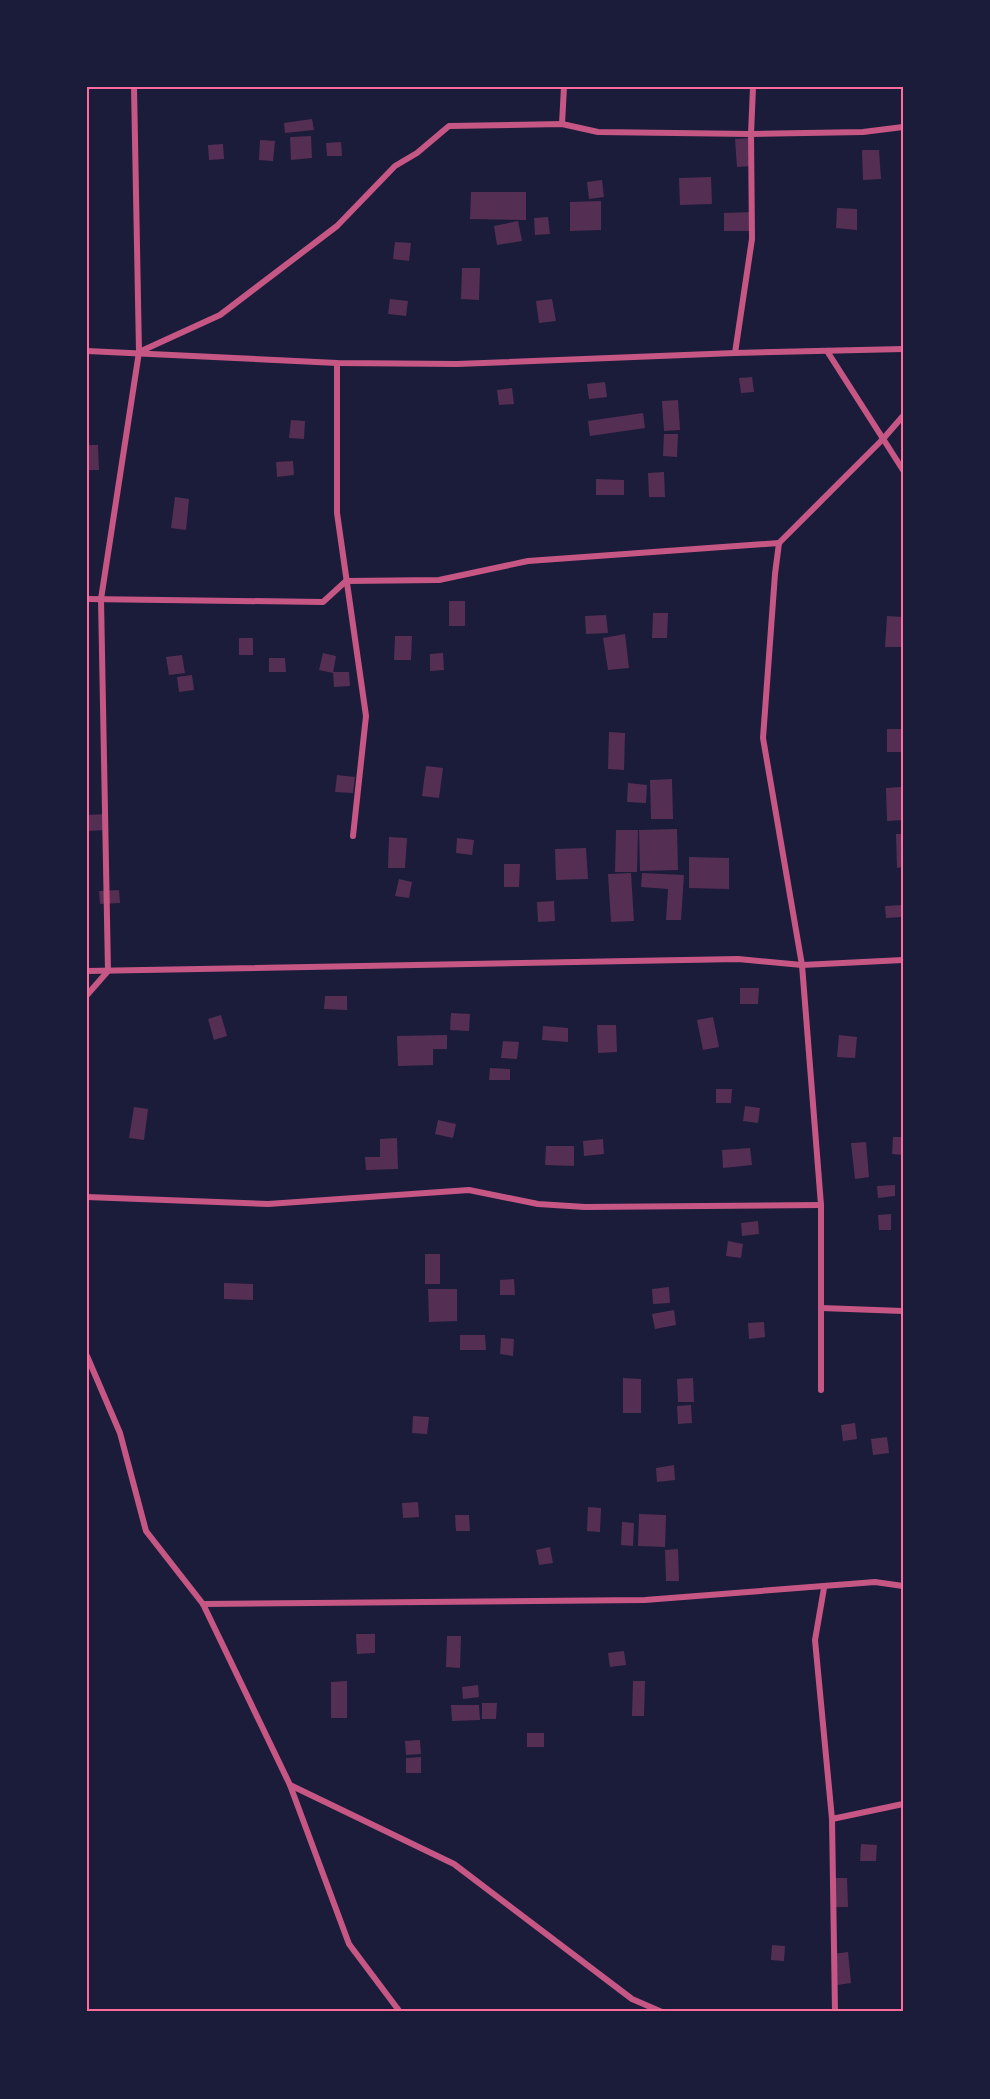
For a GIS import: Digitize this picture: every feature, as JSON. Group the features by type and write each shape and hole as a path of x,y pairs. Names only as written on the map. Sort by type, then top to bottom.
{"street":[{"path":"87,995 108,971 101,599 139,352 137,141 134,87"},
{"path":"562,124 564,87"},
{"path":"735,353 752,239 753,87"},
{"path":"139,352 220,315 337,226 395,166 417,153 448,126 562,124 598,132 751,134 863,132 903,127"},
{"path":"87,351 337,363 457,364 903,349"},
{"path":"827,351 903,470"},
{"path":"337,363 337,513 366,716 353,836"},
{"path":"821,1390 821,1205 802,965 763,738 779,543 903,416"},
{"path":"87,599 323,602 346,581 439,580 528,561 779,543"},
{"path":"87,971 738,959 802,965 903,960"},
{"path":"87,1197 268,1204 469,1190 538,1204 585,1207 821,1205"},
{"path":"821,1308 903,1311"},
{"path":"87,1356 120,1433 146,1531 203,1604 290,1785 349,1944 400,2012"},
{"path":"203,1604 645,1600 875,1582 903,1586"},
{"path":"824,1587 815,1640 832,1819 835,2012"},
{"path":"290,1785 454,1864 632,1999 662,2012"},
{"path":"832,1819 903,1804"}],"building":[{"path":"312,119 314,130 285,133 284,123"},
{"path":"311,136 312,158 291,160 290,137"},
{"path":"751,138 753,166 737,167 735,139"},
{"path":"260,140 275,141 273,161 259,160"},
{"path":"341,142 342,156 327,156 326,143"},
{"path":"223,144 224,159 209,160 208,145"},
{"path":"862,150 879,150 881,179 863,180"},
{"path":"711,177 712,204 680,205 679,178"},
{"path":"602,180 604,197 589,199 587,182"},
{"path":"471,192 526,192 526,220 470,219"},
{"path":"601,201 601,230 570,231 570,202"},
{"path":"837,208 857,209 857,230 836,228"},
{"path":"751,212 751,231 724,231 724,213"},
{"path":"548,217 550,234 535,235 534,218"},
{"path":"518,221 522,241 497,245 494,226"},
{"path":"395,242 411,243 409,261 393,259"},
{"path":"462,268 480,268 479,300 461,299"},
{"path":"390,299 408,301 406,316 388,314"},
{"path":"552,299 556,321 539,323 536,301"},
{"path":"752,377 754,392 741,393 739,378"},
{"path":"605,382 607,397 589,399 587,384"},
{"path":"512,388 514,404 499,405 497,390"},
{"path":"678,400 680,430 664,431 662,401"},
{"path":"643,413 645,428 590,436 588,421"},
{"path":"291,420 305,421 304,439 289,438"},
{"path":"664,434 678,434 677,457 663,456"},
{"path":"87,445 98,445 99,470 87,470"},
{"path":"293,461 294,475 277,477 276,462"},
{"path":"664,472 665,497 649,497 648,473"},
{"path":"596,479 624,480 624,495 596,495"},
{"path":"175,497 189,499 186,530 171,528"},
{"path":"449,601 465,601 465,626 449,626"},
{"path":"653,613 668,613 667,638 652,638"},
{"path":"606,615 608,633 586,634 585,616"},
{"path":"887,616 903,617 903,647 885,647"},
{"path":"625,634 629,668 608,670 603,638"},
{"path":"395,636 412,636 411,660 394,660"},
{"path":"239,638 253,638 253,655 239,655"},
{"path":"323,653 336,656 333,673 319,670"},
{"path":"443,653 444,670 430,671 430,654"},
{"path":"182,655 185,673 169,675 166,657"},
{"path":"269,658 285,658 286,672 269,672"},
{"path":"333,672 349,672 350,686 334,687"},
{"path":"192,675 194,690 179,692 177,677"},
{"path":"887,729 901,729 901,752 887,752"},
{"path":"609,732 625,733 624,770 608,769"},
{"path":"426,766 443,768 439,798 422,796"},
{"path":"337,775 355,777 353,793 335,792"},
{"path":"672,779 673,819 651,819 650,780"},
{"path":"628,783 647,785 646,803 627,802"},
{"path":"901,787 903,820 887,821 886,788"},
{"path":"105,814 106,830 87,831 87,815"},
{"path":"677,829 678,870 640,871 639,830"},
{"path":"616,830 638,830 637,872 615,872"},
{"path":"896,834 903,834 903,867 897,868"},
{"path":"389,837 407,838 405,868 388,868"},
{"path":"457,838 474,840 472,855 456,853"},
{"path":"586,848 588,879 556,880 555,849"},
{"path":"689,857 729,858 729,889 689,888"},
{"path":"504,864 520,864 519,887 504,887"},
{"path":"631,873 634,921 611,922 608,874"},
{"path":"642,873 684,875 681,920 666,920 668,889 641,887"},
{"path":"399,879 412,882 409,898 395,896"},
{"path":"119,890 120,903 100,904 99,891"},
{"path":"554,901 555,921 538,922 537,902"},
{"path":"903,905 903,917 886,918 885,906"},
{"path":"740,988 759,988 758,1004 740,1004"},
{"path":"325,996 347,996 347,1010 324,1009"},
{"path":"451,1013 470,1014 469,1031 450,1030"},
{"path":"221,1015 227,1036 214,1040 208,1019"},
{"path":"713,1017 719,1047 703,1050 697,1020"},
{"path":"597,1025 616,1025 617,1052 598,1053"},
{"path":"543,1026 568,1028 568,1042 542,1040"},
{"path":"447,1035 447,1049 433,1049 433,1065 398,1066 397,1036"},
{"path":"839,1035 857,1037 855,1058 837,1057"},
{"path":"503,1041 519,1042 517,1059 501,1058"},
{"path":"490,1068 510,1069 510,1080 489,1080"},
{"path":"716,1089 732,1089 731,1103 716,1103"},
{"path":"745,1106 760,1108 758,1123 743,1121"},
{"path":"134,1107 148,1109 144,1140 129,1138"},
{"path":"438,1120 456,1124 453,1138 435,1134"},
{"path":"893,1137 903,1137 903,1155 892,1154"},
{"path":"397,1138 398,1169 366,1170 365,1157 380,1157 380,1139"},
{"path":"603,1139 604,1154 584,1156 583,1141"},
{"path":"866,1142 869,1177 855,1179 851,1143"},
{"path":"546,1146 574,1146 574,1166 545,1165"},
{"path":"750,1148 752,1165 723,1168 722,1150"},
{"path":"895,1185 895,1196 878,1198 877,1186"},
{"path":"891,1214 891,1230 879,1230 878,1215"},
{"path":"758,1221 759,1234 742,1236 741,1223"},
{"path":"728,1241 743,1244 741,1258 726,1256"},
{"path":"425,1254 440,1254 440,1284 425,1284"},
{"path":"514,1279 515,1295 500,1295 500,1280"},
{"path":"224,1283 253,1284 253,1300 224,1299"},
{"path":"669,1287 670,1303 653,1304 652,1289"},
{"path":"428,1289 457,1289 457,1321 429,1322"},
{"path":"674,1310 676,1325 655,1329 652,1314"},
{"path":"764,1322 765,1337 749,1339 748,1323"},
{"path":"460,1335 485,1335 486,1350 460,1350"},
{"path":"501,1338 514,1339 513,1356 500,1354"},
{"path":"623,1378 641,1379 641,1413 623,1413"},
{"path":"693,1378 694,1402 678,1402 677,1379"},
{"path":"691,1405 692,1423 678,1424 677,1406"},
{"path":"413,1416 429,1417 427,1434 412,1433"},
{"path":"855,1423 857,1439 843,1441 841,1425"},
{"path":"887,1437 889,1453 873,1455 871,1439"},
{"path":"674,1465 675,1480 657,1482 656,1468"},
{"path":"418,1502 419,1517 403,1518 402,1503"},
{"path":"588,1507 601,1508 600,1532 587,1531"},
{"path":"639,1514 666,1515 665,1547 638,1546"},
{"path":"455,1515 469,1515 470,1531 456,1531"},
{"path":"622,1522 634,1523 633,1546 621,1545"},
{"path":"550,1547 553,1563 539,1565 536,1550"},
{"path":"678,1549 679,1581 666,1581 665,1550"},
{"path":"356,1634 375,1634 375,1653 357,1654"},
{"path":"447,1636 461,1636 460,1668 446,1667"},
{"path":"624,1651 626,1665 610,1667 608,1653"},
{"path":"347,1681 347,1718 331,1718 331,1682"},
{"path":"633,1681 645,1681 644,1716 632,1716"},
{"path":"478,1685 479,1697 463,1699 462,1687"},
{"path":"482,1703 497,1703 496,1719 482,1719"},
{"path":"451,1705 479,1705 480,1720 452,1721"},
{"path":"527,1733 544,1733 544,1747 527,1747"},
{"path":"420,1740 421,1754 406,1755 405,1741"},
{"path":"421,1757 421,1773 406,1773 406,1758"},
{"path":"861,1844 877,1845 876,1861 860,1861"},
{"path":"832,1878 847,1878 848,1907 833,1907"},
{"path":"772,1945 785,1946 784,1961 771,1960"},
{"path":"848,1952 851,1983 837,1985 833,1954"}]}
